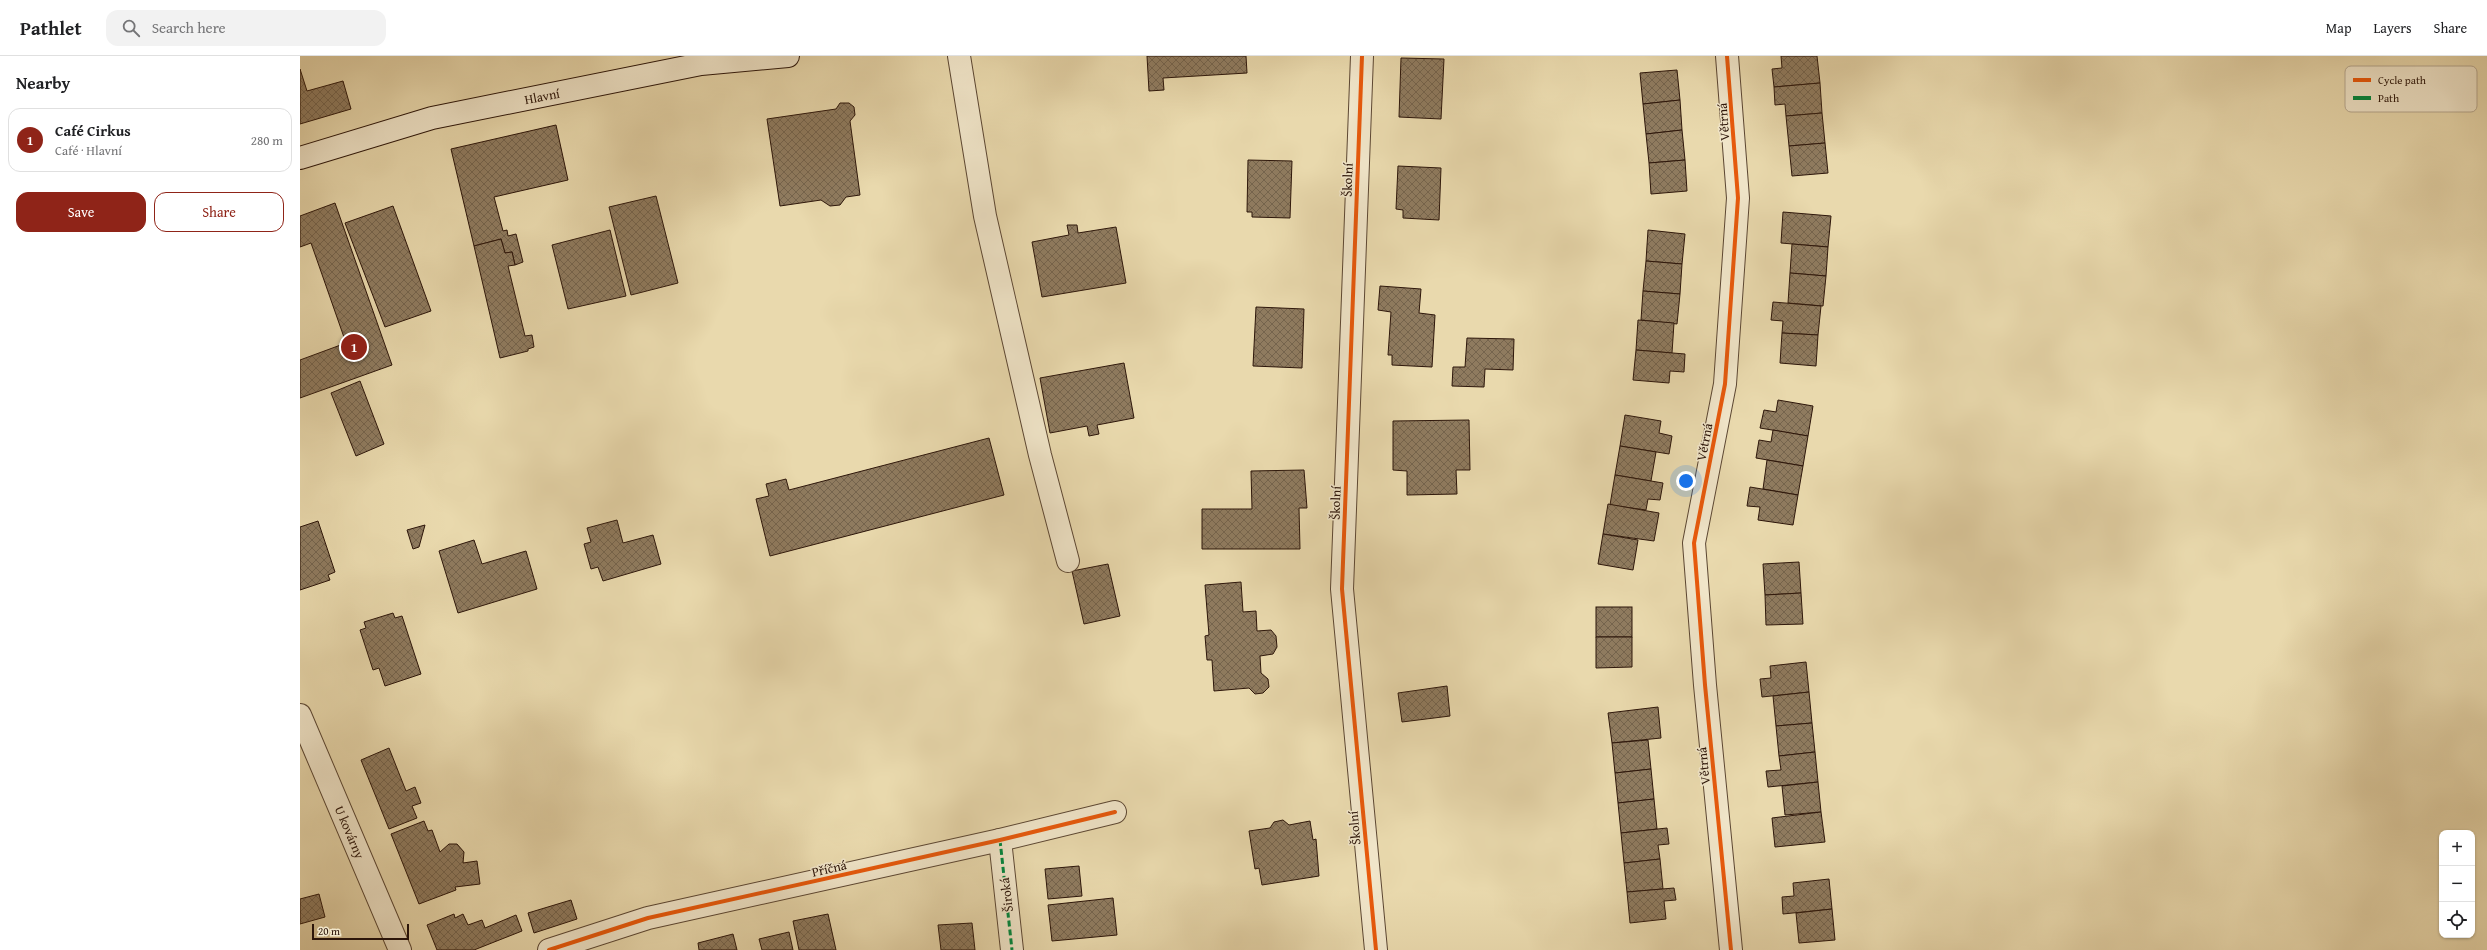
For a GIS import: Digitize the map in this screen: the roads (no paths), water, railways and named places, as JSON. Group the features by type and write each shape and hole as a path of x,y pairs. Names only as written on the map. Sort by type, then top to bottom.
{"street":[{"name":"Hlavní","path":"300,158 432,118 701,64 788,56"},
{"path":"959,56 985,216 1040,456 1068,561"},
{"name":"Školní","path":"1362,56 1342,589 1376,950"},
{"name":"Větrná","path":"1727,56 1738,206 1725,384 1694,543 1705,685 1731,950"},
{"name":"U kovárny","path":"300,714 400,950"},
{"name":"Příčná","path":"549,950 648,918 1000,840 1115,812"},
{"name":"Široká","path":"1000,840 1012,950"}],"place":[{"name":"Café Cirkus","path":"354,347"}]}
